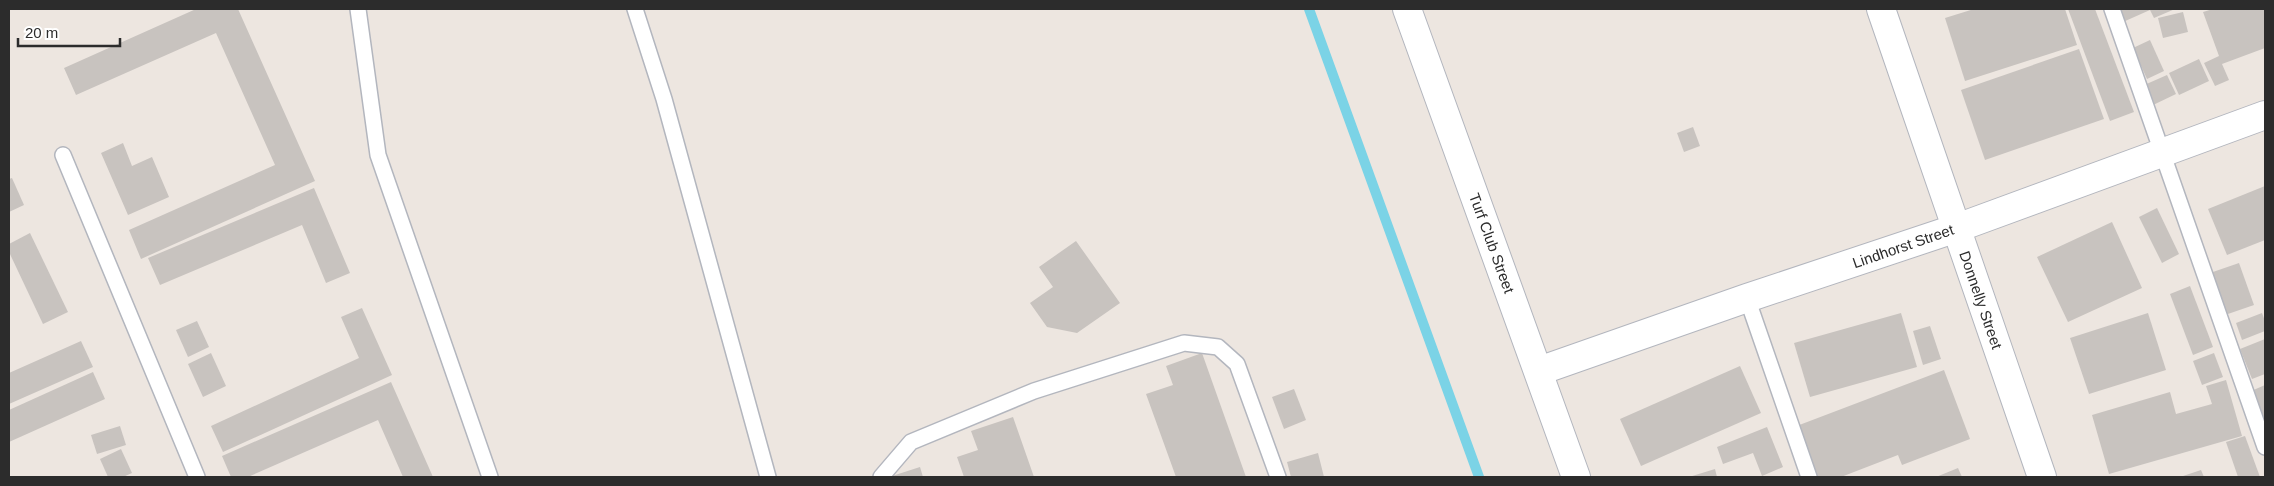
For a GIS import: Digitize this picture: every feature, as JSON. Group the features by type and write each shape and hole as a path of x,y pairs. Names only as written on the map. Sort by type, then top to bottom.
{"street":[{"name":"Turf Club Street","path":"1407,9 1576,477"},
{"name":"Donnelly Street","path":"1881,9 2042,477"},
{"name":"Lindhorst Street","path":"1539,371 1746,298 1957,228 2265,114"}],"lane":[{"path":"358,9 378,155 490,477"},
{"path":"635,9 664,99 768,477"},
{"path":"2112,9 2265,447"},
{"path":"63,154 197,477"},
{"path":"1746,298 1809,477"},
{"path":"881,477 911,442 1034,391 1184,343 1218,346 1237,364 1278,477"}],"building":[{"path":"196,9 238,9 315,181 141,259 129,230 275,165 216,33 76,95 64,68"},
{"path":"1974,9 2065,9 2077,45 1965,81 1945,18"},
{"path":"2068,9 2095,9 2134,112 2110,121"},
{"path":"2117,9 2175,9 2154,18 2150,10 2123,22"},
{"path":"2213,9 2265,9 2265,48 2222,64 2229,80 2215,86 2204,63 2219,56 2203,12"},
{"path":"2183,12 2188,32 2163,38 2158,18"},
{"path":"2150,40 2164,71 2147,79 2133,48"},
{"path":"2079,49 2104,119 1985,160 1961,90"},
{"path":"2199,59 2209,81 2179,95 2169,73"},
{"path":"2167,75 2176,94 2151,106 2142,86"},
{"path":"1693,127 1700,146 1684,152 1677,133"},
{"path":"123,143 132,166 152,157 169,197 128,215 101,153"},
{"path":"12,178 24,205 9,212 9,179"},
{"path":"2265,186 2265,240 2227,255 2208,209"},
{"path":"314,188 350,273 326,283 302,225 160,285 148,258"},
{"path":"2157,208 2179,254 2162,263 2139,217"},
{"path":"2112,222 2142,288 2068,322 2037,257"},
{"path":"30,233 68,312 43,324 9,252 9,244"},
{"path":"1076,241 1120,303 1077,333 1047,327 1030,303 1053,287 1039,267"},
{"path":"2239,263 2254,305 2225,315 2210,273"},
{"path":"2190,286 2213,347 2193,355 2170,294"},
{"path":"362,308 392,375 223,452 211,426 359,358 341,317"},
{"path":"1901,313 1917,367 1810,397 1794,343"},
{"path":"2148,313 2166,370 2089,394 2070,338"},
{"path":"2262,313 2265,321 2265,331 2242,340 2236,323"},
{"path":"197,321 209,347 188,357 176,330"},
{"path":"1930,326 1941,359 1923,365 1913,331"},
{"path":"2265,339 2265,374 2252,379 2240,349"},
{"path":"81,341 93,367 9,404 9,373"},
{"path":"211,353 226,386 203,397 188,364"},
{"path":"1202,353 1246,477 1176,477 1146,394 1173,385 1166,366"},
{"path":"2214,353 2223,377 2202,385 2193,361"},
{"path":"1740,366 1761,413 1641,466 1620,419"},
{"path":"1944,370 1970,439 1902,465 1898,455 1841,477 1813,477 1794,427"},
{"path":"93,372 105,399 9,442 9,410"},
{"path":"2226,380 2242,436 2109,474 2092,415 2170,392 2176,414 2212,404 2206,386"},
{"path":"391,382 433,477 403,477 378,420 248,477 231,477 222,456"},
{"path":"2265,385 2265,427 2249,392"},
{"path":"1294,389 1306,420 1284,429 1272,397"},
{"path":"1013,417 1034,477 964,477 957,457 978,450 971,431"},
{"path":"120,426 126,445 97,454 91,435"},
{"path":"1767,427 1783,467 1762,476 1753,453 1723,464 1717,447"},
{"path":"2245,436 2260,477 2238,477 2226,442"},
{"path":"121,449 132,473 123,477 108,477 100,459"},
{"path":"1318,453 1324,477 1291,477 1287,462"},
{"path":"920,467 923,477 889,477"},
{"path":"1958,468 1962,477 1936,477"},
{"path":"1715,469 1717,477 1689,477"},
{"path":"2201,470 2204,477 2180,477"}],"waterway":[{"path":"1309,9 1479,477"}]}
